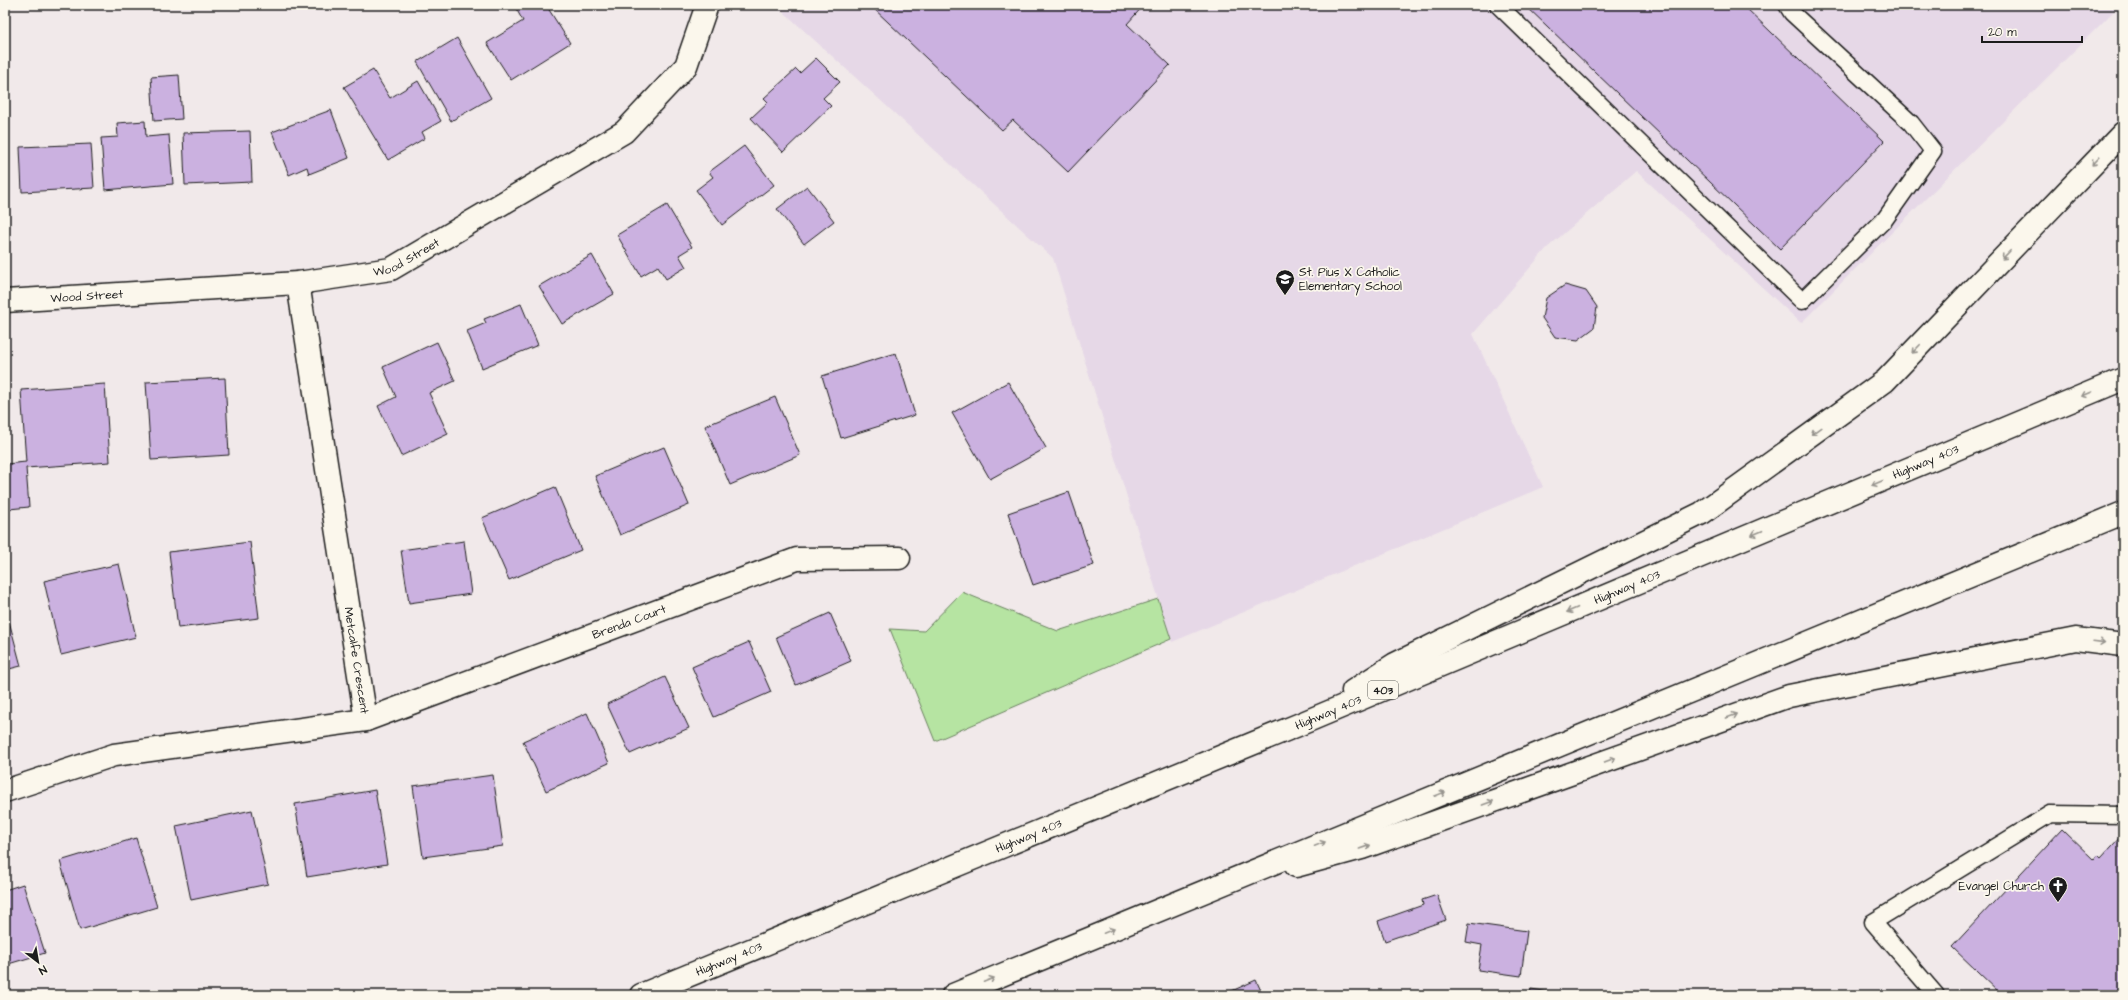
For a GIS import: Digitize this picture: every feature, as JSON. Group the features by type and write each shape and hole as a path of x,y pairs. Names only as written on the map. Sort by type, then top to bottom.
{"main road":[{"name":"Wood Street","path":"5,301 298,283 391,269 624,132 686,66 707,5"},
{"path":"1298,725 1395,664 1702,513 1854,404 1885,381 2123,133"},
{"name":"Metcalfe Crescent","path":"5,791 114,755 366,720 298,283"},
{"name":"Highway 403","path":"641,995 1298,725 2123,379"},
{"path":"953,995 2123,513"},
{"name":"Brenda Court","path":"366,720 797,559 899,558"},
{"path":"1206,891 1362,848 1789,696 2076,639 2123,645"}],"lane":[{"path":"1498,5 1802,301 1885,219 1933,151 1911,123 1792,13 1787,5"},
{"path":"1936,995 1872,922 2050,814 2123,815"}],"shaded area":[{"name":"St. Pius X Catholic Elementary School","path":"776,5 2120,5 1801,323 1636,171 1547,248 1473,334 1543,487 1172,642 1053,258"}],"green space":[{"path":"962,592 1058,631 1158,599 1171,639 935,741 890,629 924,631"}],"building":[{"path":"514,5 546,5 570,43 511,80 487,43 523,21"},
{"path":"870,5 1144,5 1127,24 1170,65 1068,172 1013,120 1002,130"},
{"path":"1525,5 1743,5 1884,141 1780,249"},
{"path":"457,38 491,98 451,121 417,62"},
{"path":"816,58 840,82 823,98 831,106 783,152 751,118 768,102 764,98 796,69 800,73"},
{"path":"373,70 390,98 418,81 441,121 422,132 425,138 388,160 344,87"},
{"path":"179,75 182,119 154,121 151,77"},
{"path":"331,110 349,158 309,174 307,167 289,175 272,132"},
{"path":"145,121 146,137 169,135 173,184 105,190 101,138 118,137 117,123"},
{"path":"5,130 9,188 5,188"},
{"path":"250,131 252,182 185,185 183,133"},
{"path":"91,144 94,188 22,192 20,147"},
{"path":"744,146 774,185 722,225 696,190 713,177 709,172"},
{"path":"807,186 834,221 804,244 777,209"},
{"path":"667,205 692,247 679,255 686,267 666,279 658,266 641,276 617,235"},
{"path":"592,255 614,294 562,324 539,286"},
{"path":"1565,285 1586,291 1597,307 1594,328 1578,340 1555,337 1542,318 1546,298"},
{"path":"521,304 538,345 482,368 467,331 486,323 484,319"},
{"path":"437,342 455,381 429,393 448,434 401,456 378,406 396,397 383,367"},
{"path":"896,353 915,415 841,438 822,376"},
{"path":"225,378 229,455 151,460 146,382"},
{"path":"1008,382 1046,448 990,479 952,413"},
{"path":"105,384 110,462 26,468 29,507 9,509 6,464 26,462 21,390"},
{"path":"775,397 800,455 730,485 705,426"},
{"path":"664,447 689,505 620,535 595,476"},
{"path":"555,487 581,550 509,580 482,518"},
{"path":"1069,492 1094,565 1033,585 1008,513"},
{"path":"464,541 471,594 409,603 401,550"},
{"path":"250,542 259,618 178,628 169,552"},
{"path":"119,564 136,637 61,655 44,581"},
{"path":"5,606 21,666 5,670"},
{"path":"830,613 851,661 796,685 776,637"},
{"path":"749,642 771,692 714,717 692,667"},
{"path":"665,677 689,728 630,754 607,704"},
{"path":"587,713 609,763 546,791 523,741"},
{"path":"493,775 503,846 423,857 413,786"},
{"path":"375,790 387,864 307,877 295,804"},
{"path":"252,810 268,884 191,900 176,826"},
{"name":"Evangel Church","path":"2062,829 2094,860 2098,855 2101,858 2123,834 2123,995 2002,995 1952,947"},
{"path":"136,838 157,907 80,930 60,861"},
{"path":"23,884 45,953 5,965 5,890"},
{"path":"1437,895 1446,920 1385,941 1378,921 1423,905 1422,900"},
{"path":"1469,923 1527,931 1521,976 1478,970 1482,945 1466,942"},
{"path":"1256,980 1263,995 1223,995"},
{"path":"1531,989 1550,992 1549,995 1530,995"}],"place":[{"name":"St. Pius X Catholic Elementary School","path":"1285,296"},
{"name":"Evangel Church","path":"2058,903"}]}
